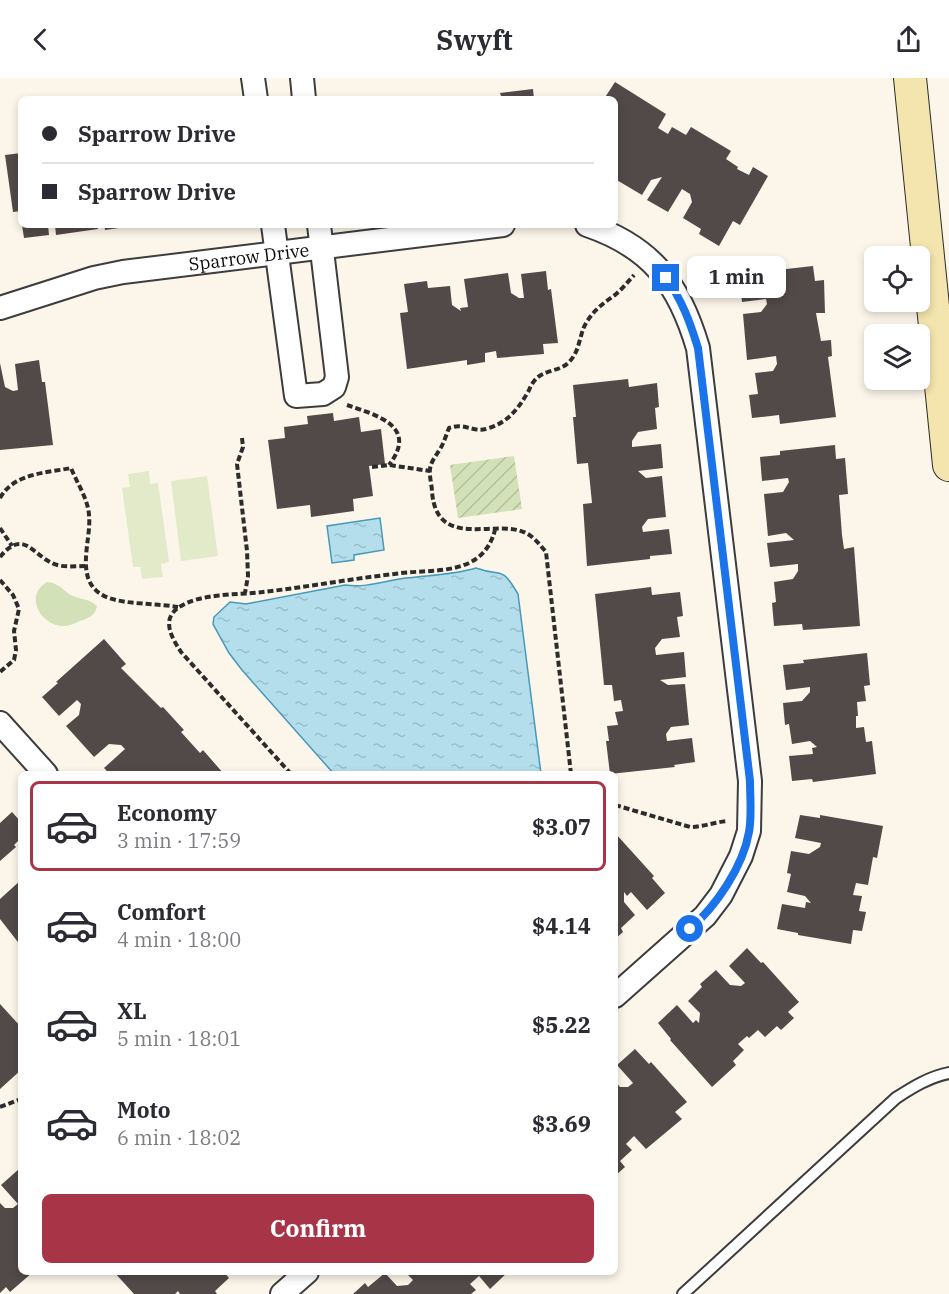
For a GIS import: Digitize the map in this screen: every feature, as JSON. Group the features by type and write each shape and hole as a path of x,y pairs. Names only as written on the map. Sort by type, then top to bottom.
{"street":[{"path":"253,78 256,96"},
{"path":"302,78 304,96"},
{"path":"910,78 949,465"},
{"path":"273,228 296,396 323,394 334,387 337,377 319,228"},
{"name":"Sparrow Drive","path":"0,308 94,278 123,272 479,228"},
{"path":"595,228 612,234 635,248 666,278 677,293 688,317 698,348 750,781 749,831 741,856 721,896 705,916 618,993"},
{"path":"0,723 43,771"},
{"path":"282,1294 304,1275"}],"lane":[{"path":"683,1294 896,1098 934,1076 949,1074"}],"path":[{"path":"571,771 546,552 526,533 513,529 466,529 453,526 444,519 433,501 429,471 449,428 460,424 477,430 487,429 509,418 534,381 543,373 557,370 568,364 577,353 586,321 649,260"},
{"path":"342,403 381,417 392,424 397,433 399,446 389,465"},
{"path":"242,438 243,447 237,464 247,551 248,576 245,593"},
{"path":"372,467 389,465 429,471"},
{"path":"0,498 8,486 21,478 71,468 87,502 89,514 85,566 96,590 106,597 118,600 178,607 228,593 245,593 336,580 454,568 482,555 491,544 495,530"},
{"path":"0,528 12,546"},
{"path":"0,557 12,546 29,545 53,564 85,566"},
{"path":"0,580 13,595 19,609 14,631 16,650 14,660 0,672"},
{"path":"178,607 169,625 171,637 181,652 288,771"},
{"path":"618,805 690,827 702,827 720,822 749,821"},
{"path":"0,1107 18,1101"}],"green space":[{"path":"514,456 522,509 458,518 450,465"},
{"path":"149,471 150,484 158,483 169,562 161,564 163,577 142,579 140,567 133,567 122,488 130,487 128,474"},
{"path":"207,476 218,556 181,561 171,481"},
{"path":"47,582 57,585 73,596 94,603 97,606 95,612 89,618 66,626 50,622 43,617 36,603 36,595"}],"water":[{"path":"380,518 384,550 354,555 354,560 332,563 327,526"},
{"path":"476,568 504,575 518,594 541,771 331,771 242,670 229,653 213,624 214,617 230,602 246,604 345,585 368,585"}],"building":[{"path":"615,82 666,114 658,128 668,134 672,127 686,135 691,127 731,151 726,159 738,167 737,169 749,175 753,167 768,176 740,225 733,221 719,246 699,234 701,229 683,218 692,202 690,194 682,189 668,212 647,200 662,177 651,180 642,195 618,181 618,96 606,96"},
{"path":"533,89 534,96 501,96 500,93"},
{"path":"18,153 18,211 13,212 5,155"},
{"path":"22,228 48,228 49,235 24,238"},
{"path":"55,228 98,229 56,235"},
{"path":"813,266 815,281 824,280 825,313 816,313 821,341 831,340 832,356 828,357 836,417 780,424 779,415 752,418 749,395 758,394 755,373 773,371 777,364 776,356 747,360 743,314 761,312 767,304 766,299 742,302 739,277 760,275 759,272"},
{"path":"546,271 548,290 551,289 558,343 543,344 544,354 497,358 496,351 485,353 485,362 467,365 467,360 407,369 400,313 408,312 404,284 427,281 428,288 450,286 452,305 461,311 460,308 468,307 464,279 508,273 511,293 524,298 521,274"},
{"path":"39,360 42,382 45,382 53,445 0,450 0,363 5,387 13,391 18,390 15,364"},
{"path":"628,379 629,387 657,383 659,407 655,408 657,429 638,432 632,441 632,447 661,444 663,468 638,471 646,478 662,476 666,517 648,519 642,527 643,532 669,529 672,554 650,556 650,559 587,566 583,504 592,503 588,463 577,464 573,385"},
{"path":"333,413 334,421 359,417 361,432 381,429 385,464 369,466 373,496 353,499 354,511 311,517 310,505 277,509 268,440 285,438 284,427 308,424 307,416"},
{"path":"835,445 836,459 845,458 848,494 839,495 842,535 844,549 854,547 860,626 803,630 802,624 774,626 772,603 776,602 774,582 793,579 798,571 798,564 770,567 767,543 794,540 786,533 768,536 764,494 783,492 789,482 788,478 762,481 760,457 780,455 780,451"},
{"path":"651,587 652,595 680,592 683,616 677,617 680,637 662,639 655,648 656,655 684,652 686,677 660,680 668,685 685,684 689,725 671,727 666,734 667,741 692,738 695,762 674,765 675,767 618,773 618,771 610,771 606,741 609,741 607,726 618,725 615,712 623,711 621,700 614,701 612,685 604,685 595,594"},
{"path":"104,639 126,664 121,668 161,708 163,707 184,730 181,732 200,753 203,750 221,771 107,771 104,768 125,749 121,745 109,744 94,757 66,726 79,715 81,704 77,700 59,716 42,697 58,683 56,682"},
{"path":"867,653 870,685 864,686 866,701 857,702 856,728 864,727 866,742 872,741 876,774 813,782 812,779 792,781 789,756 813,754 812,748 817,747 810,741 792,744 789,724 785,725 783,703 802,701 810,692 810,687 786,690 783,665 804,663 803,660"},
{"path":"12,812 18,819 18,841 14,845 16,847 0,861 0,823"},
{"path":"800,815 820,818 820,815 883,826 877,858 873,857 868,885 856,883 853,895 862,896 859,911 866,912 862,931 853,930 851,944 777,929 782,904 805,908 806,902 811,903 805,896 787,892 791,874 787,873 791,851 809,854 820,847 821,843 795,838"},
{"path":"618,836 654,876 652,878 665,893 647,910 631,892 627,896 624,892 624,902 635,915 621,928 623,932 618,936"},
{"path":"18,883 18,942 0,919 0,899"},
{"path":"747,948 761,963 763,962 799,1002 788,1012 794,1018 781,1030 777,1026 765,1037 758,1030 738,1044 744,1050 733,1061 736,1065 712,1087 658,1023 677,1005 693,1023 696,1020 699,1023 700,1013 688,1001 702,987 700,984 716,970 730,985 741,986 745,983 729,966"},
{"path":"0,1004 18,1024 18,1073 0,1089"},
{"path":"635,1049 649,1064 651,1062 687,1102 675,1112 682,1119 646,1149 634,1136 626,1144 632,1150 620,1161 625,1167 618,1173 618,1085 620,1087 628,1087 633,1083 618,1064"},
{"path":"18,1170 18,1204 1,1185"},
{"path":"0,1203 5,1208 13,1208 18,1204 18,1275 30,1275 10,1292 6,1287 0,1293"},
{"path":"117,1275 226,1275 229,1278 215,1291 217,1294 180,1294 178,1291 175,1294 134,1294"},
{"path":"383,1275 387,1275 397,1286 408,1285 413,1280 408,1275 505,1275 490,1289 479,1276 470,1284 476,1290 471,1294 353,1294 365,1283 368,1287"}],"route":[{"path":"666,278 677,293 688,317 698,348 750,781 749,831 741,856 721,896 705,916 690,929"}]}
